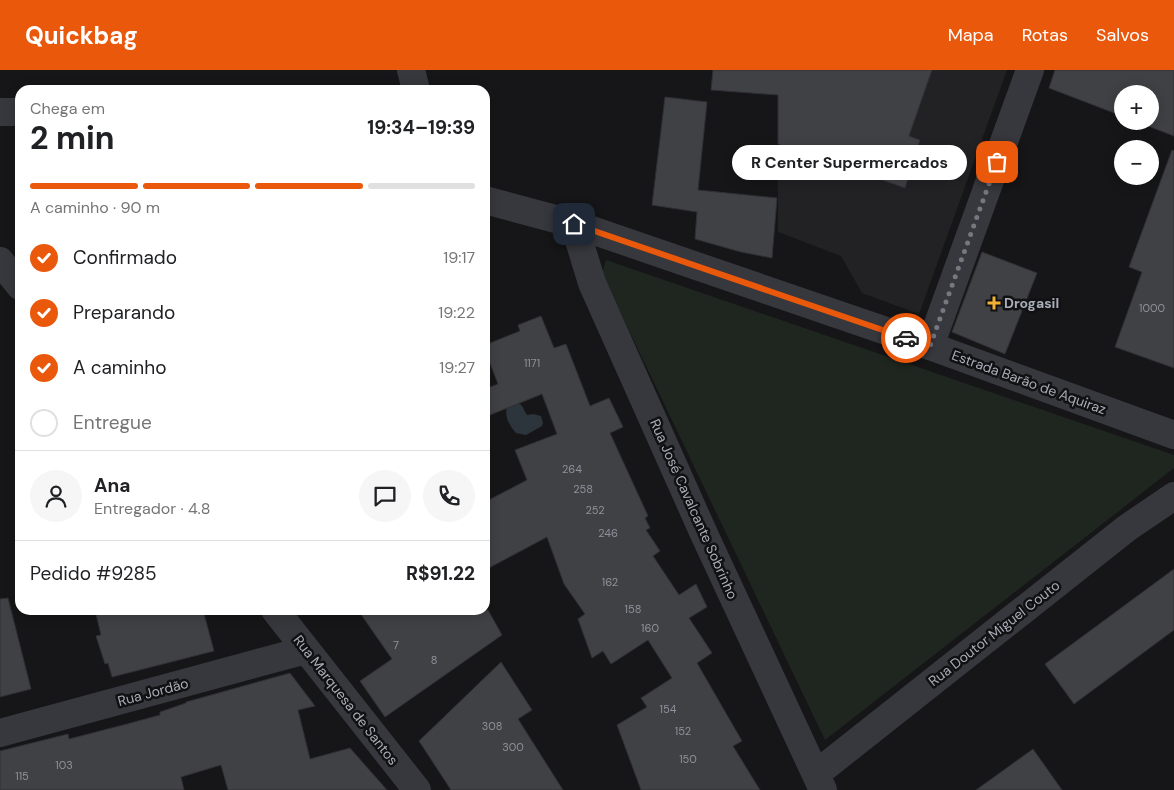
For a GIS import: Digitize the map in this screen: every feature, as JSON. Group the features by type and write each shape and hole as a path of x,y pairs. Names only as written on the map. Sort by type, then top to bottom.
{"street":[{"path":"411,70 415,85"},
{"path":"930,346 1030,70"},
{"path":"0,112 15,112"},
{"name":"Estrada Barão de Aquiraz","path":"490,201 574,224 930,346 1174,435"},
{"name":"Rua José Cavalcante Sobrinho","path":"574,224 592,283 704,534 820,782"},
{"path":"0,261 15,280"},
{"name":"Rua Doutor Miguel Couto","path":"820,782 1127,528 1174,496"},
{"name":"Rua Marquesa de Santos","path":"279,615 417,790"},
{"name":"Rua Jordão","path":"0,733 306,650"}],"shaded area":[{"path":"778,70 1007,70 919,314 862,293 841,256 778,232"},
{"path":"606,260 1174,455 1174,468 825,740 602,274"},
{"path":"516,403 522,406 527,415 541,416 542,426 526,435 516,433 508,421 506,411 507,407"}],"building":[{"path":"713,70 932,70 909,136 920,140 905,188 778,144 778,95 711,90"},
{"path":"1055,70 1174,70 1174,136 1158,130 1159,85 1114,85 1114,113 1049,88"},
{"path":"665,97 707,102 698,190 777,198 772,258 741,252 695,239 697,212 652,205"},
{"path":"1172,150 1174,151 1174,368 1115,347 1142,272 1129,267"},
{"name":"Drogasil","path":"982,252 1037,273 1005,354 952,332"},
{"path":"541,316 554,348 566,344 590,406 609,398 623,427 610,433 648,516 645,518 650,528 646,530 660,551 653,556 679,595 696,584 707,607 689,618 712,653 697,663 742,741 733,746 760,790 641,790 617,725 647,707 641,698 672,678 648,640 611,664 603,651 592,658 578,619 585,614 564,584 547,537 490,567 490,499 527,480 515,450 557,434 542,394 490,415 490,387 498,384 490,363 490,343 520,331 518,325"},
{"path":"1174,569 1174,630 1074,704 1045,664"},
{"path":"8,598 31,689 0,697 0,599"},
{"path":"490,614 502,635 385,717 360,681 392,659 361,615"},
{"path":"96,615 204,615 214,651 112,677 108,663 105,664 96,636 101,635"},
{"path":"501,662 532,710 518,719 563,790 451,790 419,741"},
{"path":"290,673 315,706 298,710 310,759 350,748 387,790 228,790 221,765 181,777 184,790 0,790 0,751 68,734 69,739 127,724 160,715 160,712 186,702"},
{"path":"1033,749 1062,790 976,790"}],"way so far":[{"path":"906,338 930,346 997,162"}],"place":[{"name":"R Center Supermercados","path":"997,162"},
{"name":"Drogasil","path":"994,303"}],"route":[{"path":"574,224 906,338"}]}
